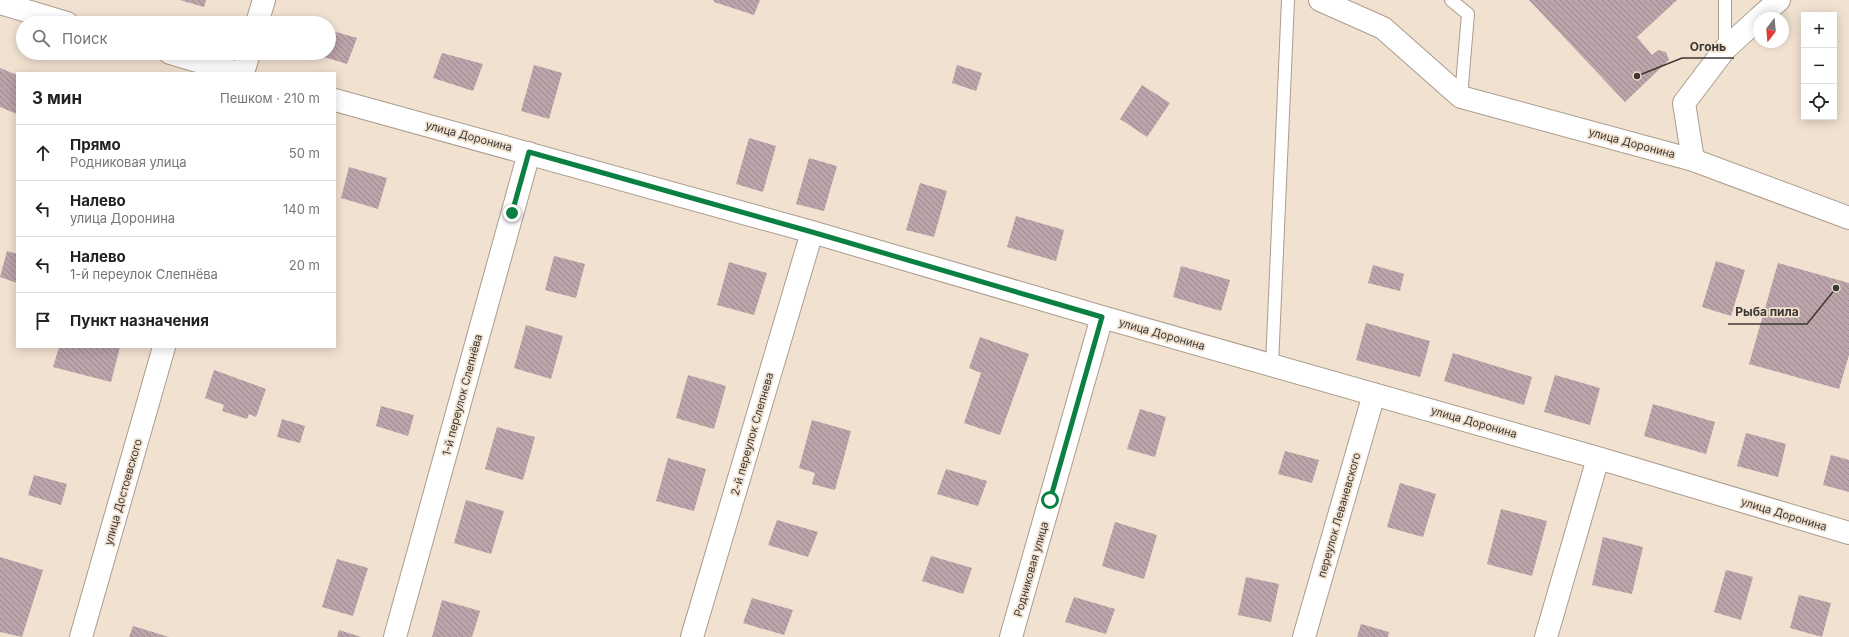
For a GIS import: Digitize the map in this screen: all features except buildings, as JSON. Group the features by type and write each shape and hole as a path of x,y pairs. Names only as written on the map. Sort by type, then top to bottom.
{"street":[{"path":"259,16 264,0"},
{"name":"улица Доронина","path":"1320,0 1383,28 1461,97 1693,160 1849,218"},
{"path":"1766,12 1780,0"},
{"path":"0,3 44,16"},
{"path":"1693,160 1684,102 1725,49 1753,23"},
{"path":"194,60 235,72"},
{"path":"243,72 247,60"},
{"name":"улица Доронина","path":"336,100 529,152 812,232 1102,317 1598,458 1849,533"},
{"name":"1-й переулок Слепнёва","path":"395,637 529,152"},
{"name":"2-й переулок Слепнева","path":"692,637 812,232"},
{"name":"Родниковая улица","path":"1011,637 1102,317"},
{"name":"улица Достоевского","path":"81,637 164,348"},
{"name":"переулок Леваневского","path":"1304,637 1374,394"},
{"path":"1546,637 1598,458"}],"lane":[{"path":"1272,365 1288,0"},
{"path":"1451,0 1468,14 1461,97"},
{"path":"1725,0 1725,49"}],"place":[{"name":"Огонь","path":"1637,76"},
{"name":"Рыба пила","path":"1836,288"}],"route":[{"path":"512,213 529,152 812,232 1102,317 1050,500"}]}
